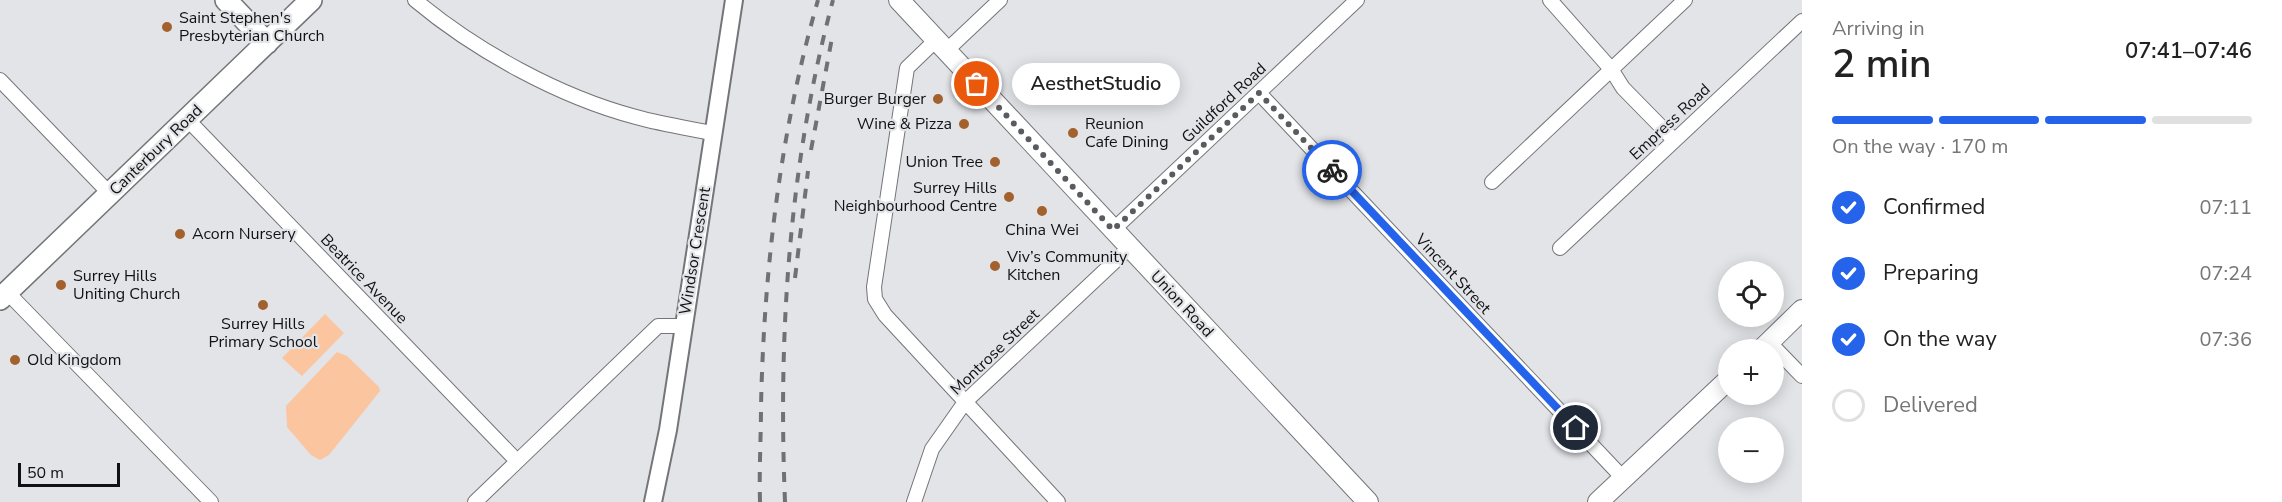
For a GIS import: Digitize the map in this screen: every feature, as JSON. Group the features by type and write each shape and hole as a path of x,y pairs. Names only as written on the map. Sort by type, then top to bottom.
{"main road":[{"path":"226,0 267,43"},
{"name":"Canterbury Road","path":"3,296 311,0"},
{"name":"Union Road","path":"899,0 1368,502"},
{"path":"1772,339 1802,310"},
{"path":"1598,502 1718,389"}],"street":[{"path":"415,0 460,33 509,64 573,95 635,117 712,133"},
{"name":"Windsor Crescent","path":"653,502 668,430 734,0"},
{"path":"1000,0 907,68 874,287 875,299 885,315 1058,502"},
{"name":"Guildford Road","path":"1113,230 1357,0"},
{"path":"1550,0 1611,69 1623,88 1674,140"},
{"path":"1492,182 1685,0"},
{"name":"Empress Road","path":"1560,248 1802,21"},
{"path":"0,80 110,194"},
{"name":"Vincent Street","path":"1259,93 1623,478"},
{"name":"Beatrice Avenue","path":"188,119 517,461"},
{"name":"Montrose Street","path":"914,502 932,449 965,402 1130,247"},
{"path":"3,296 211,502"},
{"path":"475,502 658,326 684,326"},
{"path":"1784,361 1802,376"}],"shaded area":[{"path":"325,314 344,333 302,376 282,358"},
{"path":"337,352 347,356 379,387 380,391 329,455 320,460 311,455 287,427 286,406"}],"railway":[{"path":"760,502 763,355 770,253 793,100 818,0"},
{"path":"785,502 783,375 790,249 806,124 833,0"},
{"path":"811,150 832,38"},
{"path":"795,278 808,171"}],"way so far":[{"path":"977,84 1113,230 1259,93 1332,170"}],"place":[{"name":"Saint Stephen's Presbyterian Church","path":"167,27"},
{"name":"AesthetStudio","path":"977,84"},
{"name":"Burger Burger","path":"938,99"},
{"name":"Wine & Pizza","path":"964,124"},
{"name":"Reunion Cafe Dining","path":"1073,133"},
{"name":"Union Tree","path":"995,162"},
{"name":"Surrey Hills Neighbourhood Centre","path":"1009,197"},
{"name":"China Wei","path":"1042,211"},
{"name":"Acorn Nursery","path":"180,234"},
{"name":"Viv’s Community Kitchen","path":"995,266"},
{"name":"Surrey Hills Uniting Church","path":"61,285"},
{"name":"Surrey Hills Primary School","path":"263,305"},
{"name":"Old Kingdom","path":"15,360"}],"route":[{"path":"1332,170 1576,428"}]}
